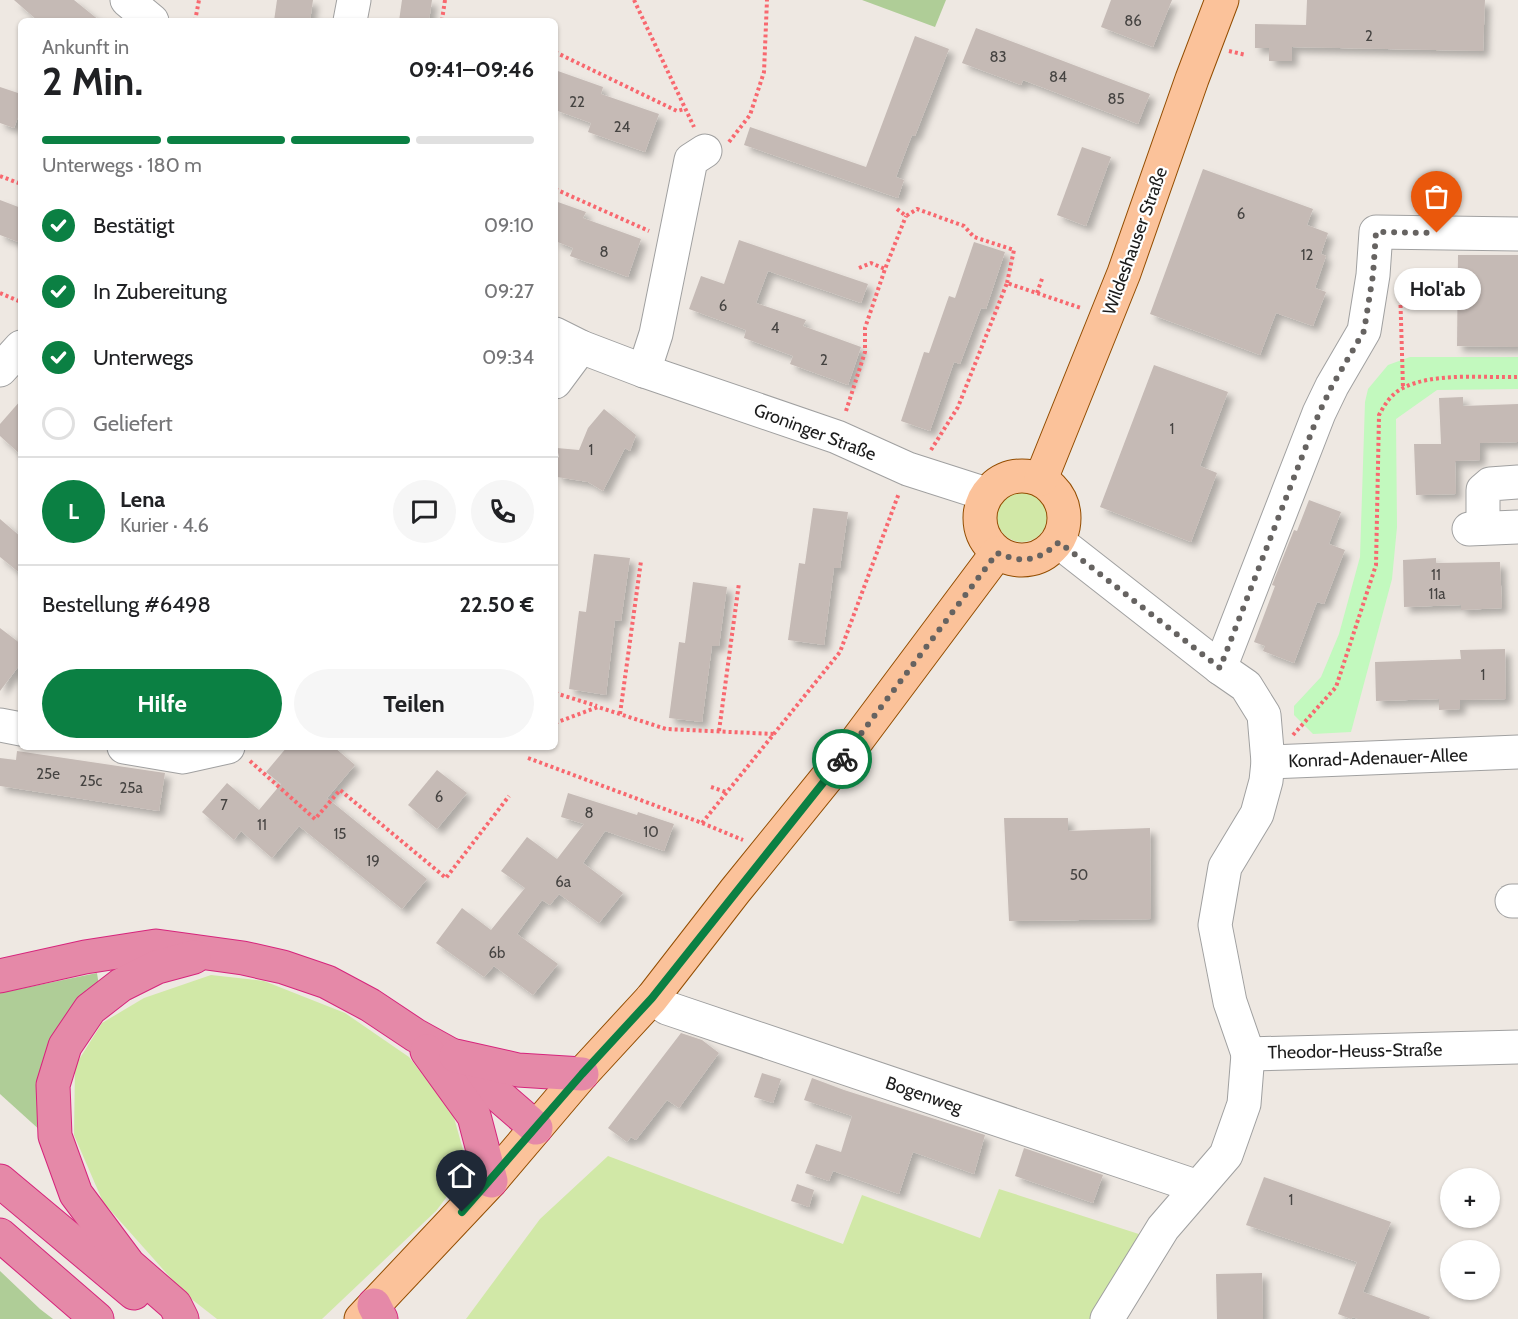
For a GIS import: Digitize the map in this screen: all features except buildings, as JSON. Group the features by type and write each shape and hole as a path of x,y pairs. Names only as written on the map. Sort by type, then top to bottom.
{"highway":[{"path":"0,976 96,955 156,946 243,958 283,967 327,982 370,1005 415,1035 453,1056 536,1128"},
{"path":"182,1319 175,1305 129,1265 76,1194 55,1136 53,1085 65,1046 90,1009 121,985 157,967 209,953"},
{"path":"415,1035 474,1116 491,1180"},
{"path":"453,1056 518,1070 582,1074"},
{"path":"0,1181 165,1319"},
{"path":"0,1236 97,1319"}],"main road":[{"name":"Wildeshauser Straße","path":"1041,479 1107,318 1222,0"},
{"path":"1022,475 1041,479 1059,497 1063,505 1065,520 1059,542 1035,558 1019,560 997,553 982,534 980,526 980,511 986,494 1000,481 1022,475"},
{"path":"372,1314 582,1074 652,998 855,743 997,553"}],"street":[{"path":"127,0 148,18"},
{"path":"351,18 354,0"},
{"path":"644,370 656,334 691,160 705,151"},
{"path":"1220,668 1319,413 1364,331 1373,275 1376,232 1518,234"},
{"path":"558,373 568,341"},
{"name":"Groninger Straße","path":"568,341 837,437 916,471 986,494"},
{"path":"0,370 18,350"},
{"path":"1518,482 1490,484 1483,490 1476,528 1518,527"},
{"name":"Konrad-Adenauer-Allee","path":"1059,542 1246,686 1264,715 1268,762 1518,752"},
{"path":"0,725 18,728"},
{"path":"142,750 183,757 235,751"},
{"name":"Theodor-Heuss-Straße","path":"1268,762 1266,781 1257,814 1225,867 1215,926 1230,1002 1248,1054 1518,1047"},
{"name":"Bogenweg","path":"652,998 667,1008 1198,1187"},
{"path":"1107,1319 1163,1228 1226,1155 1244,1104 1248,1054"}],"path":[{"path":"196,18 199,0"},
{"path":"442,18 445,0"},
{"path":"634,0 705,151 719,153 750,115 764,72 768,0"},
{"path":"1230,51 1246,55"},
{"path":"558,53 677,111 685,109"},
{"path":"0,176 18,183"},
{"path":"558,190 674,243"},
{"path":"702,823 840,652 916,471 930,453 958,407 1007,283 1014,250 974,237 964,226 917,208 906,216 865,327 865,352 837,437"},
{"path":"897,209 906,216"},
{"path":"859,268 871,263 885,269"},
{"path":"1037,293 1043,276"},
{"path":"1007,283 1107,318"},
{"path":"1400,283 1403,388"},
{"path":"0,293 18,301"},
{"path":"1268,762 1336,687 1376,565 1379,415 1386,401 1403,388 1432,379 1518,377"},
{"path":"620,714 641,561"},
{"path":"719,731 739,583"},
{"path":"558,694 666,729 774,734"},
{"path":"558,722 597,707"},
{"path":"235,751 315,819 340,790 446,878 509,796"},
{"path":"528,758 750,843"},
{"path":"711,787 726,792"}],"green space":[{"path":"862,0 946,0 935,27"},
{"path":"1410,357 1518,357 1518,389 1437,390 1396,419 1397,527 1392,579 1351,732 1313,734 1294,715 1294,706 1321,677 1339,634 1360,557 1365,402 1368,389 1388,365"},
{"path":"1017,492 1027,492 1040,499 1047,512 1047,522 1040,535 1027,542 1017,542 1008,538 1001,531 997,522 997,512 1001,503 1008,496"},
{"path":"97,973 99,986 42,1132 0,1094 0,993"},
{"path":"211,975 264,981 345,1013 409,1057 453,1114 465,1157 458,1182 436,1211 322,1319 217,1319 185,1294 103,1202 74,1135 75,1066 102,1023 144,998"},
{"path":"608,1156 843,1244 862,1195 980,1238 999,1189 1145,1236 1090,1319 466,1319 540,1219"},
{"path":"0,1271 40,1309 53,1319 0,1319"}],"way so far":[{"path":"842,759 997,553 1019,560 1035,558 1059,542 1220,668 1319,413 1364,331 1373,275 1376,232 1437,233"}],"place":[{"name":"Hol'ab","path":"1437,233"}],"route":[{"path":"462,1212 582,1074 652,998 842,759"}]}
